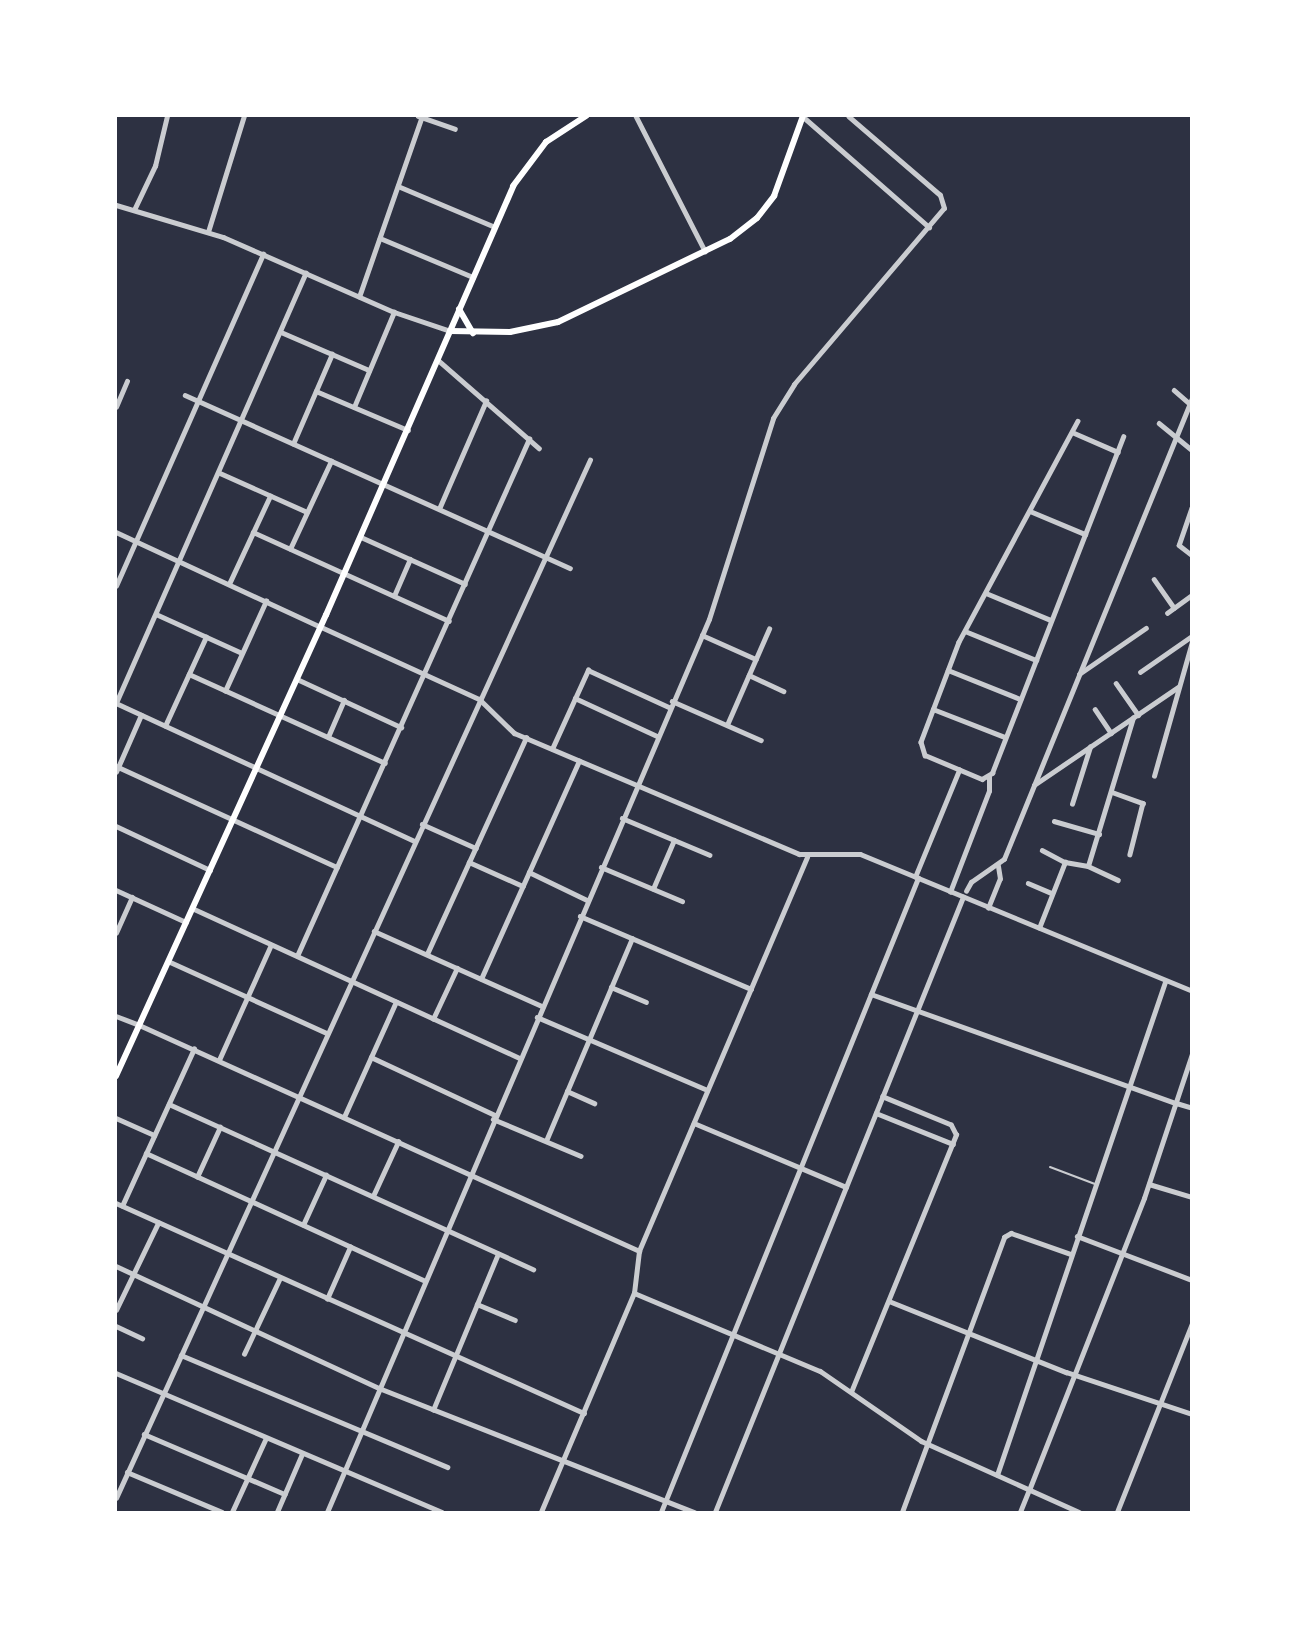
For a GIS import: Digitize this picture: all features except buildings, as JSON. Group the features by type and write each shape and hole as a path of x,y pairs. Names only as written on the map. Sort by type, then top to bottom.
{"main road":[{"path":"116,1076 385,485 495,227 528,163 557,134 586,116"},
{"path":"450,331 475,334 527,330 558,322 738,233 769,204 788,164 802,116"},
{"path":"459,309 464,323 475,334"}],"street":[{"path":"134,210 155,166 167,116"},
{"path":"208,232 244,116"},
{"path":"359,297 421,116 455,129"},
{"path":"636,116 705,251"},
{"path":"802,116 929,227"},
{"path":"328,1512 636,784 702,635 764,441 779,407 804,372 929,227 944,204 940,195 848,116"},
{"path":"398,186 495,227"},
{"path":"116,206 208,232 394,312 450,331"},
{"path":"380,238 473,277"},
{"path":"116,586 200,402 263,254"},
{"path":"306,273 243,421 116,703 415,841"},
{"path":"354,407 394,312"},
{"path":"281,332 369,370"},
{"path":"293,444 332,354"},
{"path":"438,360 539,448"},
{"path":"116,407 127,381"},
{"path":"966,891 971,882 998,866 1004,859 1191,402 1174,390"},
{"path":"316,391 408,430"},
{"path":"185,395 570,568"},
{"path":"439,509 486,401"},
{"path":"989,777 959,770 921,751 933,709 965,631 1078,421"},
{"path":"1159,423 1191,450"},
{"path":"1072,432 1118,452"},
{"path":"950,892 990,791 989,777 1123,438"},
{"path":"297,956 529,439"},
{"path":"290,549 331,460"},
{"path":"116,1498 590,460"},
{"path":"220,473 307,512"},
{"path":"229,584 270,496"},
{"path":"1191,508 1179,545 1191,555"},
{"path":"1030,511 1085,534"},
{"path":"116,532 479,699 507,729 579,761 807,857 860,854 1191,991"},
{"path":"253,532 449,621"},
{"path":"361,537 465,584"},
{"path":"394,596 410,559"},
{"path":"1154,579 1174,608"},
{"path":"986,593 1051,620"},
{"path":"1167,613 1191,595"},
{"path":"225,691 266,601"},
{"path":"156,614 242,653"},
{"path":"1079,675 1146,628"},
{"path":"727,725 769,629"},
{"path":"965,631 1036,660"},
{"path":"702,635 756,659"},
{"path":"1140,672 1191,636"},
{"path":"165,726 206,637"},
{"path":"1154,776 1191,642"},
{"path":"552,749 588,670 762,740"},
{"path":"948,670 1020,699"},
{"path":"189,674 385,763"},
{"path":"749,675 784,691"},
{"path":"297,679 401,727"},
{"path":"1088,866 1136,717 1116,683"},
{"path":"1034,785 1178,687"},
{"path":"575,698 657,736"},
{"path":"328,737 344,700"},
{"path":"933,709 1005,736"},
{"path":"1095,709 1111,733"},
{"path":"141,715 116,768 337,867"},
{"path":"427,954 526,738"},
{"path":"1072,804 1090,747"},
{"path":"481,979 579,761"},
{"path":"661,1512 871,994 959,770"},
{"path":"1112,792 1143,805 1130,854"},
{"path":"622,818 710,855"},
{"path":"1054,820 1099,834"},
{"path":"423,824 476,848"},
{"path":"116,826 210,870"},
{"path":"653,889 674,840"},
{"path":"1042,850 1065,862 1088,866 1119,880"},
{"path":"541,1512 634,1293 639,1251 807,857"},
{"path":"470,862 523,886"},
{"path":"1039,928 1065,862"},
{"path":"988,908 1000,879 998,866"},
{"path":"601,867 682,901"},
{"path":"529,872 587,900"},
{"path":"1028,883 1052,893"},
{"path":"116,890 186,922"},
{"path":"116,933 132,897"},
{"path":"715,1512 963,897"},
{"path":"192,908 520,1058"},
{"path":"580,916 750,989"},
{"path":"374,930 542,1006"},
{"path":"546,1141 632,938"},
{"path":"219,1060 271,945"},
{"path":"168,961 327,1034"},
{"path":"433,1019 457,968"},
{"path":"996,1475 1165,981"},
{"path":"611,987 646,1002"},
{"path":"871,994 917,1013 1191,1108"},
{"path":"344,1117 396,1002"},
{"path":"116,1016 219,1060 639,1251"},
{"path":"537,1017 707,1090"},
{"path":"122,1206 194,1049"},
{"path":"1020,1512 1149,1184 1191,1054"},
{"path":"371,1057 494,1117 581,1156"},
{"path":"567,1091 594,1103"},
{"path":"851,1392 956,1132 951,1125 883,1097"},
{"path":"169,1104 533,1269"},
{"path":"876,1113 953,1144"},
{"path":"116,1118 154,1135"},
{"path":"694,1123 846,1187"},
{"path":"197,1177 220,1127"},
{"path":"373,1196 398,1142"},
{"path":"146,1153 425,1281"},
{"path":"303,1225 326,1175"},
{"path":"1149,1184 1191,1197"},
{"path":"116,1203 455,1358 584,1413"},
{"path":"116,1310 158,1222"},
{"path":"902,1512 1007,1233 1071,1254"},
{"path":"1077,1236 1191,1280"},
{"path":"327,1299 350,1247"},
{"path":"433,1410 498,1254"},
{"path":"116,1266 379,1388 552,1459 563,1460 694,1512"},
{"path":"244,1354 280,1278"},
{"path":"634,1293 820,1371 928,1445 1079,1512"},
{"path":"889,1301 1034,1359 1191,1414"},
{"path":"477,1304 515,1320"},
{"path":"1117,1512 1158,1402 1191,1324"},
{"path":"116,1326 142,1338"},
{"path":"181,1355 447,1467"},
{"path":"116,1374 441,1512"},
{"path":"144,1434 285,1494"},
{"path":"232,1512 266,1438"},
{"path":"277,1512 302,1454"},
{"path":"127,1472 222,1512"}],"lane":[{"path":"1050,1167 1095,1184"}]}
